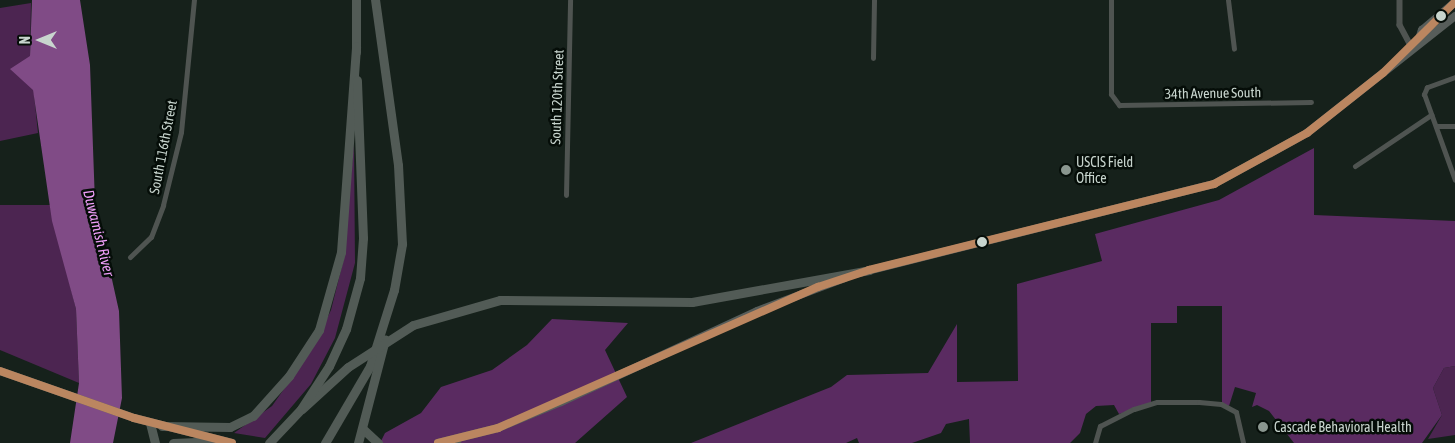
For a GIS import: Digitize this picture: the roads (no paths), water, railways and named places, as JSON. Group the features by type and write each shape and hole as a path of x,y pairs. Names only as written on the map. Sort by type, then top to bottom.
{"highway":[{"path":"301,409 346,329 360,278 363,230 356,0"},
{"path":"358,443 394,290 402,244 401,198 375,0"},
{"path":"162,426 230,427 253,416 289,376 319,330 341,252 356,47"},
{"path":"269,443 301,409 348,367 413,325 500,300 692,302 869,270"},
{"path":"326,443 370,366 394,290"},
{"path":"150,422 155,443"},
{"path":"362,429 378,443"},
{"path":"173,443 221,441"}],"main road":[{"path":"1415,45 1422,30 1455,2"},
{"path":"438,443 452,442 552,406 757,311 869,270 1214,184 1307,134 1415,45 1432,37 1455,16"},
{"path":"0,371 134,418 232,443"}],"street":[{"name":"South 116th Street","path":"130,257 151,237 163,205 181,132 194,0"},
{"name":"South 120th Street","path":"566,195 570,0"},
{"path":"872,58 874,0"},
{"name":"34th Avenue South","path":"1110,0 1111,94 1115,103 1311,102"},
{"path":"1228,0 1234,49"},
{"path":"1400,0 1400,25 1415,45"},
{"path":"1455,77 1427,87 1424,94 1455,180"},
{"path":"1355,166 1431,115"},
{"path":"1436,126 1455,126"},
{"path":"1095,443 1100,426 1134,409 1157,402 1199,402 1221,404 1236,412 1242,443"}],"water":[{"name":"Duwamish River","path":"32,0 80,0 90,65 95,203 119,311 122,398 113,443 70,443 79,383 76,309 52,221 33,90 10,69 30,56"}],"place":[{"name":"USCIS Field Office","path":"1066,170"},
{"name":"Cascade Behavioral Health","path":"1263,427"}]}
